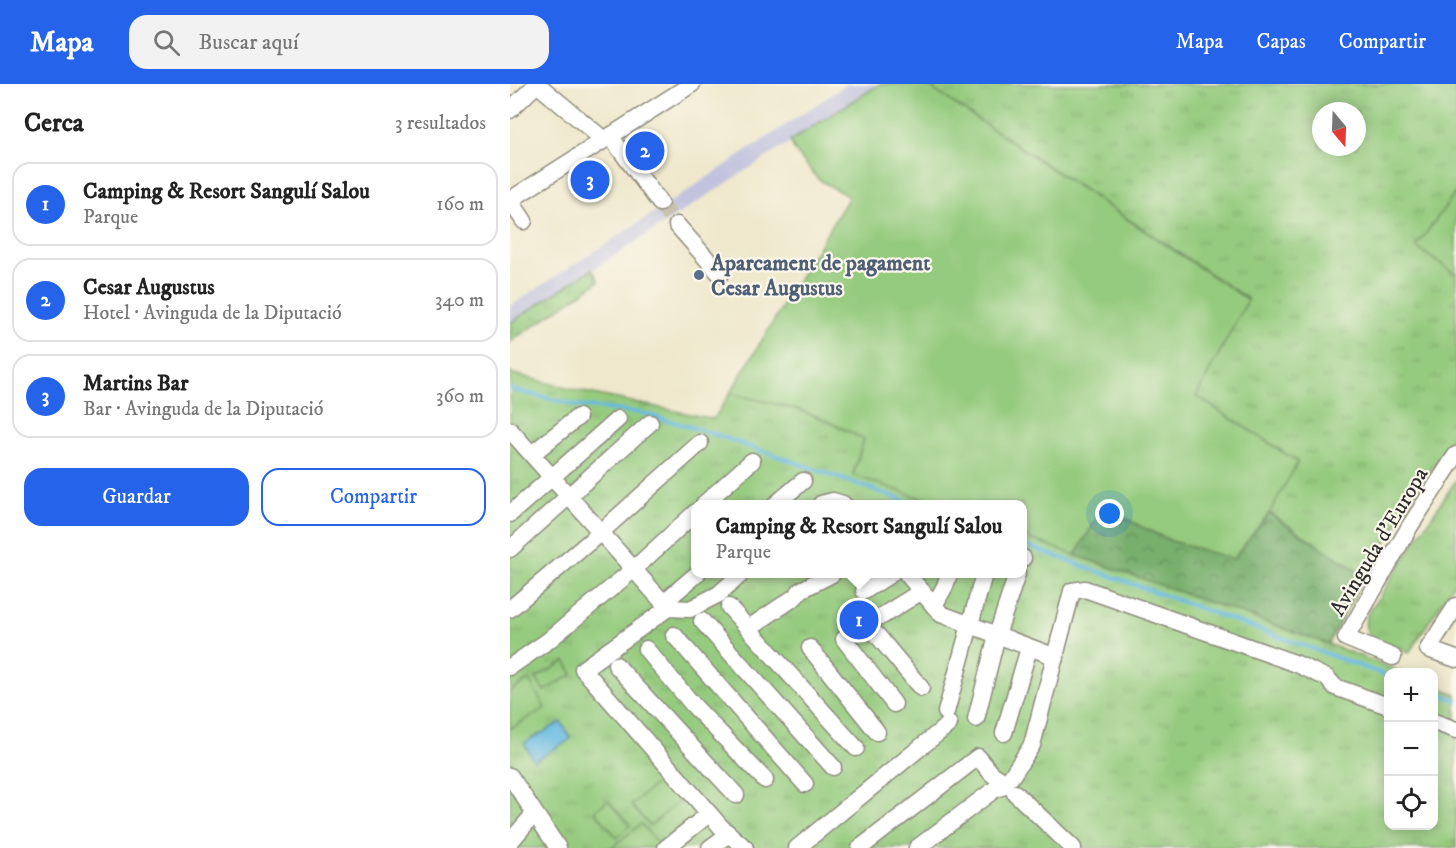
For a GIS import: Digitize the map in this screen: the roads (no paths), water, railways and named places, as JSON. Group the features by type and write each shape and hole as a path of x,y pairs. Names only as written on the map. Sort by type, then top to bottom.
{"street":[{"path":"510,110 537,84 607,138 660,203"},
{"path":"524,221 512,196 692,84"},
{"path":"677,225 720,274"},
{"path":"532,454 578,417"},
{"path":"510,514 618,420"},
{"path":"510,549 650,423"},
{"path":"510,430 666,605 690,609 719,594 736,578"},
{"path":"510,609 601,532 700,443"},
{"name":"Avinguda d'Europa","path":"1393,657 1346,638 1410,526 1456,455"},
{"path":"708,500 752,461"},
{"path":"781,500 803,481"},
{"path":"510,667 549,640 691,518"},
{"path":"692,578 666,605 583,669 709,814 745,848"},
{"path":"749,628 795,597 801,590 823,578"},
{"path":"864,591 884,578"},
{"path":"934,606 947,578"},
{"path":"797,848 948,718 969,625 983,578"},
{"path":"976,719 997,635 1015,578"},
{"path":"882,616 915,580 941,614 1056,657"},
{"path":"917,848 995,789 1012,784 1031,746 1072,591 1085,589 1297,664 1327,678 1335,687 1384,704"},
{"path":"1456,606 1428,649 1456,659"},
{"path":"729,607 856,748"},
{"path":"702,621 833,767"},
{"path":"674,635 805,784"},
{"path":"877,635 921,688"},
{"path":"844,639 894,704"},
{"path":"810,648 877,732"},
{"path":"1004,733 1029,648"},
{"path":"646,649 694,706 765,780"},
{"path":"616,665 736,795"},
{"path":"1438,723 1456,730"},
{"path":"860,848 978,757 992,774 1012,784 1073,848"},
{"path":"512,783 558,848"},
{"path":"510,842 534,814"},
{"path":"666,848 709,814"},
{"path":"710,848 729,834"}],"water":[{"path":"561,722 571,739 534,761 524,743"}],"waterway":[{"path":"510,389 579,406 642,413 708,432 903,500"},
{"path":"1027,546 1384,675"},
{"path":"1438,693 1456,700"}],"tunnel":[{"path":"660,203 677,225"}],"place":[{"name":"Cesar Augustus","path":"645,151"},
{"name":"Martins Bar","path":"590,180"},
{"name":"Aparcament de pagament Cesar Augustus","path":"699,275"},
{"name":"Camping & Resort Sangulí Salou","path":"859,620"}]}
